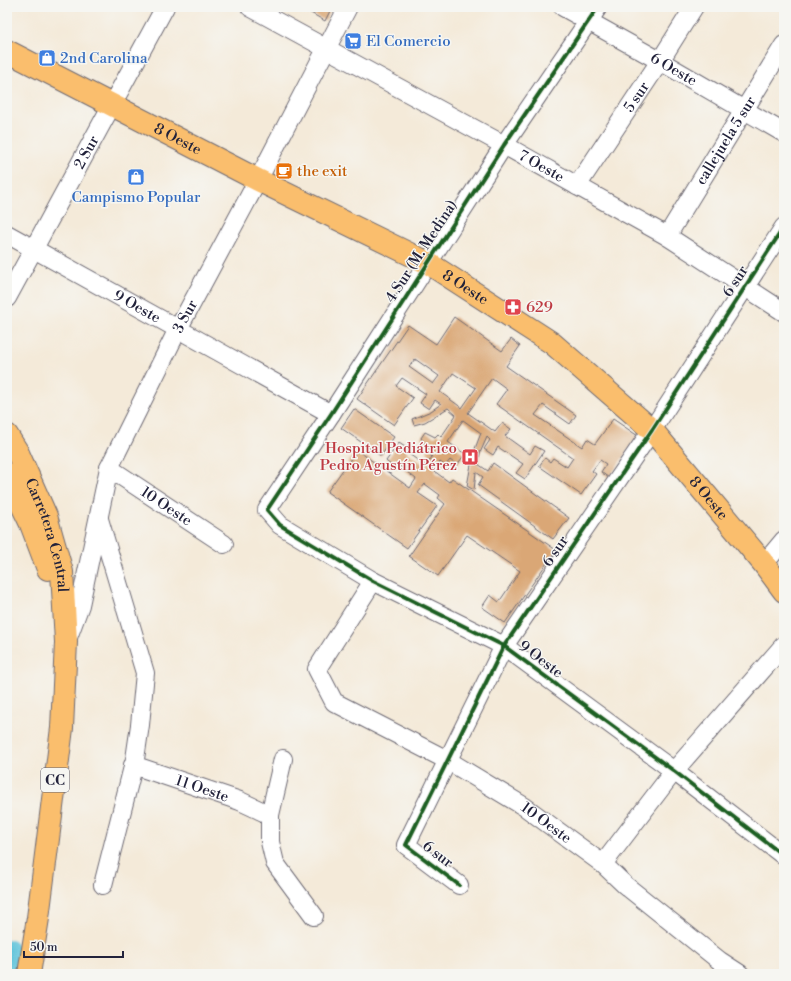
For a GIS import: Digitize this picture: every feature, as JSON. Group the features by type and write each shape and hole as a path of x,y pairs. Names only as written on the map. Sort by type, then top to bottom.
{"main road":[{"name":"8 Oeste","path":"7,51 258,180 428,263 552,344 652,430 764,564 784,591"},
{"name":"Carretera Central","path":"7,435 17,450 46,516 62,572 66,642 62,728 38,918 29,974"},
{"name":"Carretera Central","path":"7,474 31,524 52,580 66,642"}],"street":[{"name":"2 Sur","path":"7,298 165,7"},
{"name":"7 Oeste","path":"250,7 504,145 667,236 784,312"},
{"name":"3 Sur","path":"66,642 80,605 109,468 178,329 348,7"},
{"name":"6 Oeste","path":"563,7 784,133"},
{"name":"4 Sur (M. Medina)","path":"267,510 331,414 504,145 598,7"},
{"name":"5 sur","path":"577,186 694,7"},
{"name":"callejuela 5 sur","path":"667,236 784,45"},
{"name":"6 sur","path":"459,885 406,845 447,760 504,646 652,430 784,228"},
{"name":"9 Oeste","path":"7,234 331,414"},
{"name":"10 Oeste","path":"109,468 224,544"},
{"name":"9 Oeste","path":"267,510 280,525 373,581 504,646 674,771 784,856"},
{"path":"99,517 145,673 140,725 133,765 103,885"},
{"path":"764,564 784,540"},
{"name":"10 Oeste","path":"373,581 317,669 334,702 447,760 525,807 603,864 625,885 720,961 740,974"},
{"path":"603,864 674,771 784,645"},
{"path":"283,759 270,815 270,842 275,863 314,916"},
{"name":"11 Oeste","path":"133,765 240,801 270,815"}],"building":[{"path":"300,7 332,7 325,21"},
{"path":"454,317 502,351 511,339 520,346 506,366 576,415 570,424 543,405 535,415 582,447 587,439 595,444 613,419 638,436 609,478 601,472 606,464 600,460 592,471 596,474 581,495 539,466 545,458 550,462 553,458 567,467 573,458 496,404 507,389 492,378 468,413 495,432 502,423 511,429 505,436 530,454 535,446 544,451 525,479 516,473 523,464 498,447 493,455 484,449 490,440 487,437 480,453 478,464 488,471 493,463 569,518 553,539 478,485 483,477 476,472 474,490 467,486 473,454 481,433 463,420 448,442 465,454 457,465 450,460 445,466 440,462 434,471 449,482 452,478 556,550 505,623 482,607 490,595 499,602 520,571 467,535 438,576 409,556 445,504 438,498 440,495 425,484 418,493 437,506 407,548 327,492 357,450 410,488 416,479 397,464 394,468 386,461 399,443 408,449 406,452 426,466 432,457 427,452 429,448 421,438 425,432 435,437 438,434 441,437 456,415 448,408 425,422 414,425 412,419 431,411 441,404 435,400 429,409 420,403 426,394 402,378 396,386 413,398 394,425 357,399 408,325 436,344","holes":["415,359 439,376 433,384 409,367","453,373 476,388 462,408 440,392"]},
{"path":"354,409 394,437 381,456 341,428"}],"waterway":[{"path":"7,951 23,974"}],"cycle path":[{"path":"598,7 504,145 331,414 267,510 280,525 373,581 504,646 674,771 784,856"},
{"path":"459,885 406,845 504,646 652,430 784,227"}],"place":[{"name":"El Comercio","path":"353,41"},
{"name":"2nd Carolina","path":"47,58"},
{"name":"the exit","path":"284,171"},
{"name":"Campismo Popular","path":"136,177"},
{"name":"629","path":"513,307"},
{"name":"Hospital Pediátrico Pedro Agustín Pérez","path":"470,457"}]}
